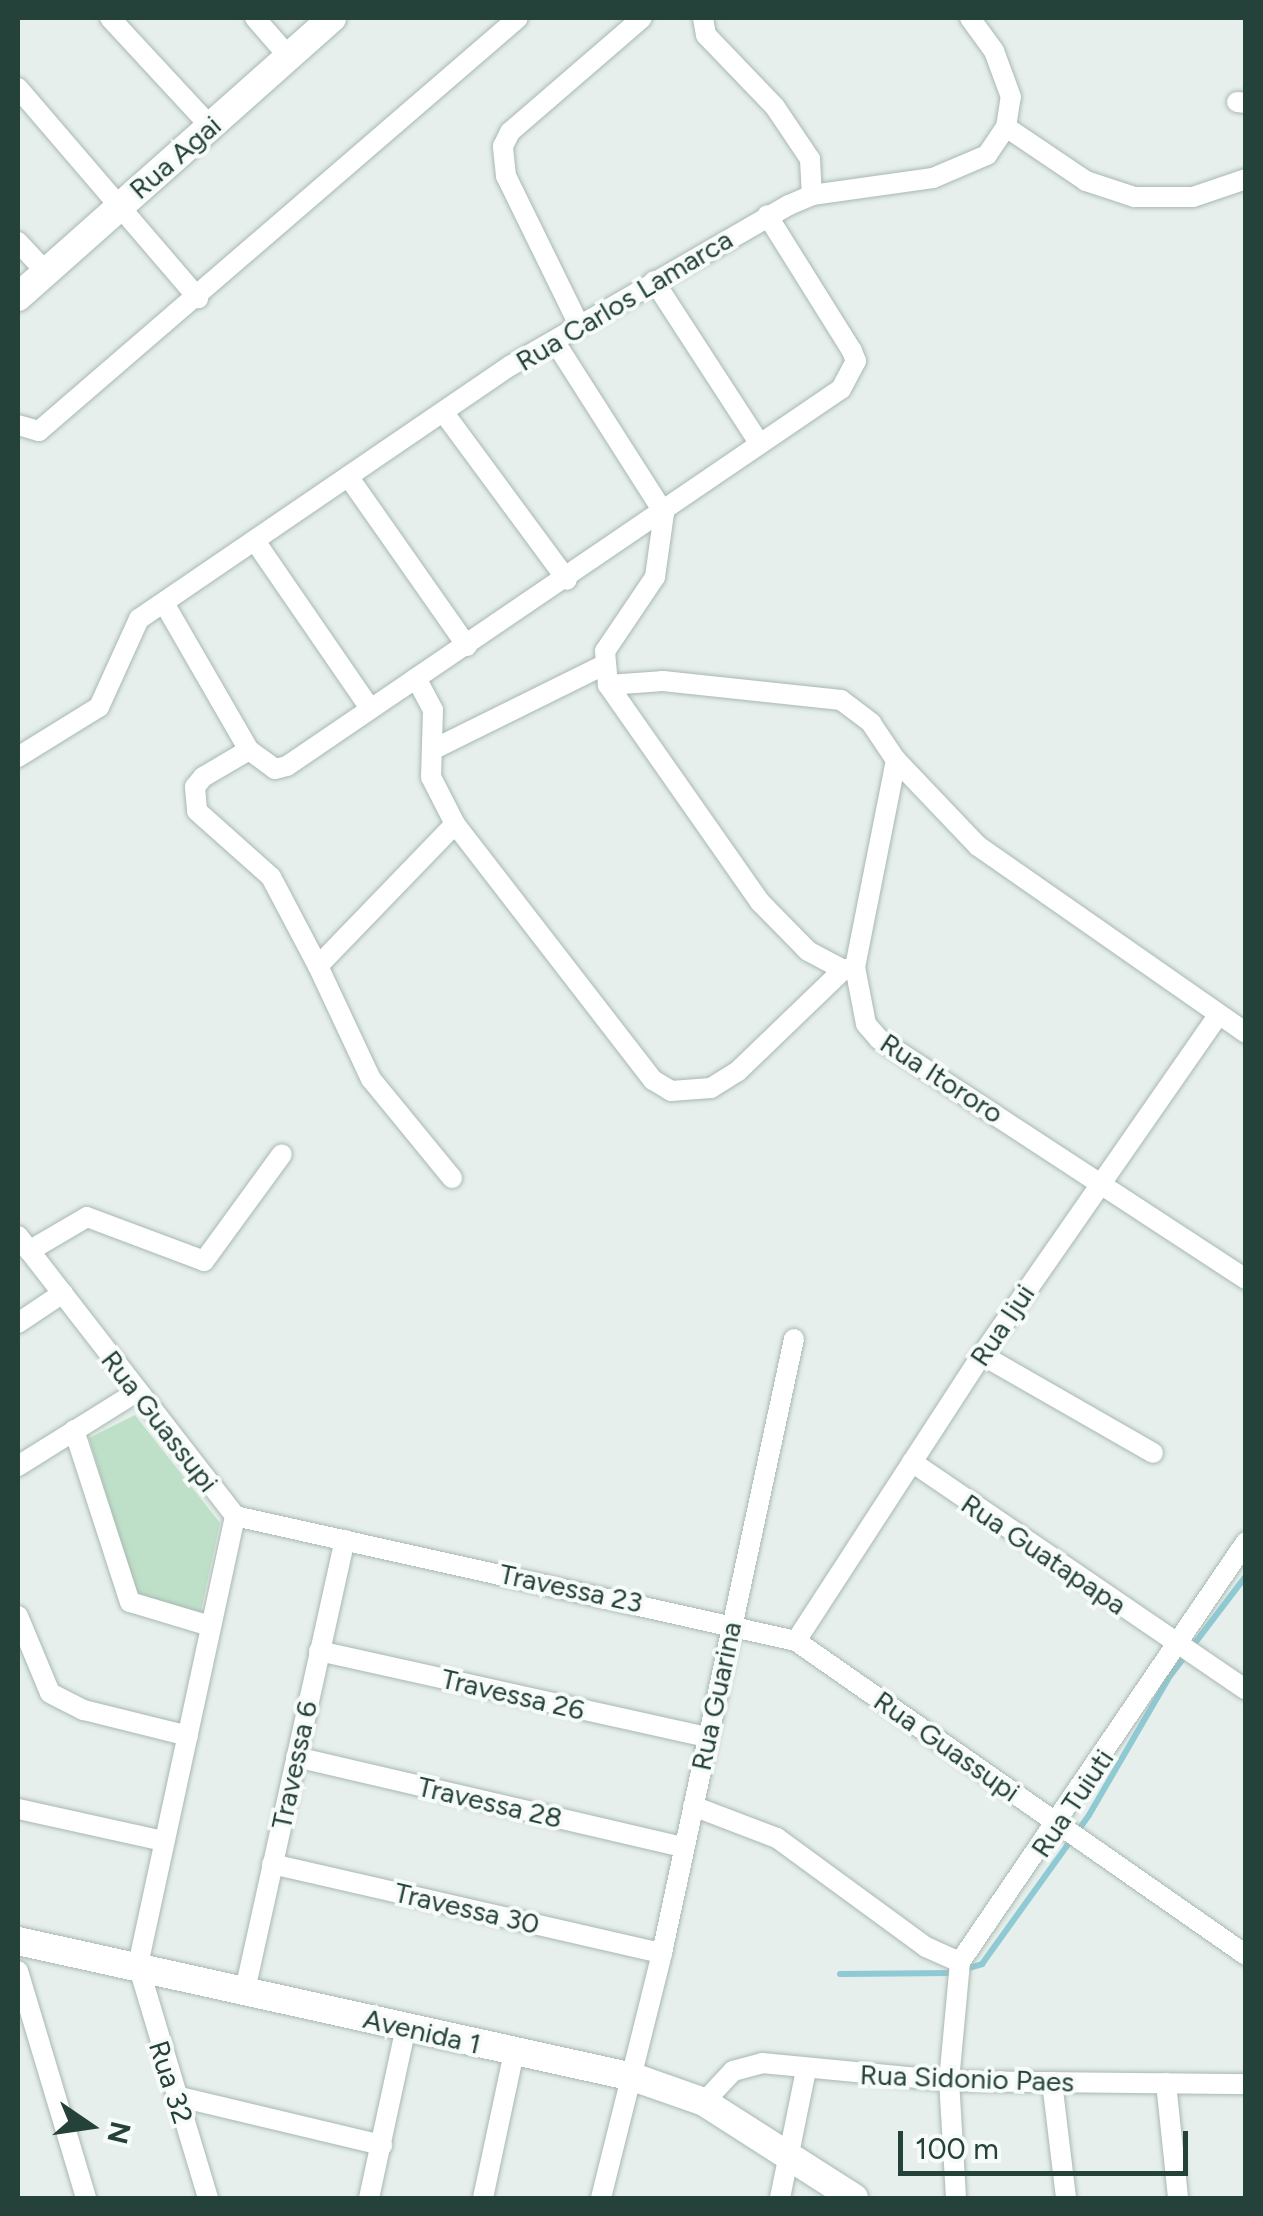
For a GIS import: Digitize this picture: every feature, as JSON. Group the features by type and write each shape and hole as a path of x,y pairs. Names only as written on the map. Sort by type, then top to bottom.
{"street":[{"path":"110,18 210,126"},
{"path":"255,18 289,57"},
{"name":"Rua Agai","path":"18,297 332,18"},
{"path":"18,425 39,431 198,298 518,18"},
{"path":"579,326 506,176 502,146 510,132 642,18"},
{"path":"703,18 706,35 775,107 810,159 812,195"},
{"path":"970,18 1004,72 1010,97 1006,127 1086,182 1134,197 1193,197 1246,179"},
{"path":"18,88 198,298"},
{"name":"Rua Carlos Lamarca","path":"18,757 99,707 114,686 128,636 164,603 579,326 767,216 812,195 965,170 988,154 1006,127"},
{"path":"164,603 250,750 275,768 287,766 370,707 567,580 841,389 856,361 767,216"},
{"path":"18,242 46,272"},
{"path":"654,281 760,444"},
{"path":"555,342 664,513 655,577 605,675"},
{"path":"444,413 567,580"},
{"path":"350,479 467,646"},
{"path":"255,542 370,707"},
{"path":"416,678 433,710 431,777 455,824 652,1080 671,1091 711,1088 736,1072 849,968 808,951 760,902 605,675"},
{"path":"432,750 605,675 840,700 871,723 896,760 978,846 1032,889 1246,1033"},
{"path":"250,750 203,777 195,786 197,810 271,877 371,1079 452,1178"},
{"name":"Rua Itororo","path":"896,760 849,968 859,1007 878,1039 1246,1279"},
{"path":"318,966 455,824"},
{"name":"Rua Ijui","path":"796,1641 982,1355 1218,1016"},
{"path":"23,1244 86,1217 204,1260 282,1154"},
{"name":"Rua Guassupi","path":"23,1244 135,1393 235,1516 345,1540"},
{"path":"18,1323 63,1293"},
{"name":"Rua Guarina","path":"794,1339 693,1806 776,1838 959,1971"},
{"path":"982,1355 1154,1454"},
{"path":"18,1466 135,1393"},
{"path":"74,1430 130,1602 210,1626"},
{"name":"Rua Guatapapa","path":"912,1462 1246,1690"},
{"path":"138,1965 235,1516"},
{"name":"Travessa 23","path":"345,1540 731,1622 796,1641"},
{"name":"Travessa 6","path":"245,1990 345,1540"},
{"name":"Rua Tuiuti","path":"959,1971 1065,1829 1189,1650 1246,1542"},
{"path":"18,1616 50,1693 84,1710 188,1736"},
{"name":"Rua Guassupi","path":"796,1641 1246,1955"},
{"name":"Travessa 26","path":"319,1651 707,1737"},
{"name":"Travessa 28","path":"296,1757 684,1847"},
{"path":"601,2198 633,2077 693,1806"},
{"path":"18,1809 163,1842"},
{"name":"Travessa 30","path":"272,1864 662,1953"},
{"name":"Avenida 1","path":"18,1941 633,2077 704,2102 854,2198"},
{"name":"Rua 32","path":"138,1965 208,2198"},
{"path":"18,1970 86,2198"},
{"path":"956,2198 949,2081 959,1971"},
{"path":"369,2198 406,2027"},
{"path":"483,2198 514,2052"},
{"name":"Rua Sidonio Paes","path":"704,2102 747,2066 949,2081 1246,2084"},
{"path":"780,2198 806,2070"},
{"path":"1052,2082 1066,2198"},
{"path":"1166,2084 1178,2198"},
{"path":"176,2096 382,2146"}],"green space":[{"path":"135,1415 220,1523 200,1615 137,1596 89,1438"}],"waterway":[{"path":"965,1969 982,1964 1089,1815 1170,1676 1246,1576"},
{"path":"840,1974 953,1973"}]}
